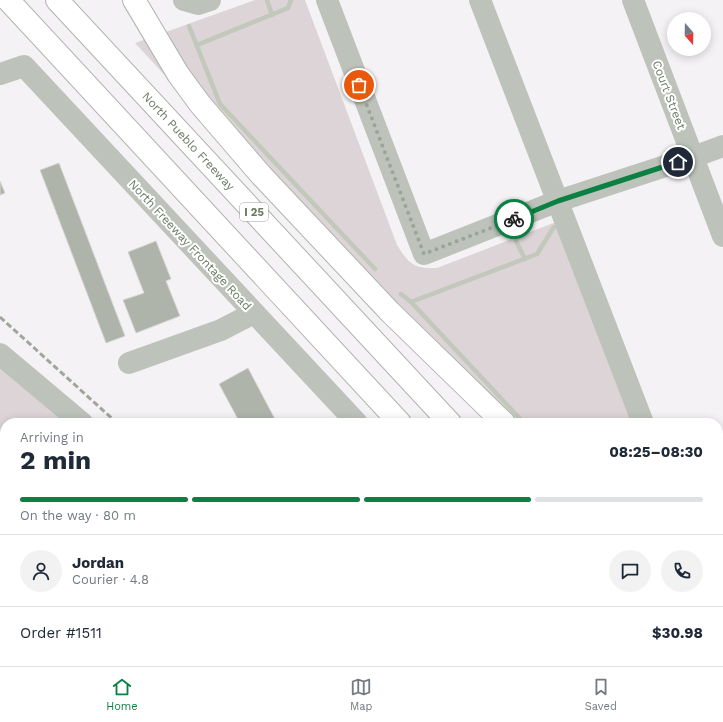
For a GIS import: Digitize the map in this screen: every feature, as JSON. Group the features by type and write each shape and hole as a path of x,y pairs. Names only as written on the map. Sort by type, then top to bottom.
{"highway":[{"path":"8,0 395,418"},
{"name":"North Pueblo Freeway","path":"57,0 445,418"},
{"path":"134,0 178,74 200,104 260,175 390,312 499,418"}],"street":[{"path":"184,0 198,4 210,0"},
{"path":"327,0 424,254 558,201 723,146"},
{"path":"480,0 641,418"},
{"name":"Court Street","path":"633,0 723,236"},
{"name":"North Freeway Frontage Road","path":"0,74 24,66 352,418"},
{"path":"129,363 221,330 254,312"},
{"path":"0,354 76,418"}],"shaded area":[{"path":"255,0 305,0 397,245 405,257 417,266 423,268 437,268 556,222 631,418 482,418 135,43"},
{"path":"0,354 76,418 0,418"}],"building":[{"path":"59,163 125,336 106,343 40,170"},
{"path":"0,181 5,193 0,195"},
{"path":"156,241 171,279 166,281 180,316 136,333 123,300 144,293 128,252"},
{"path":"248,368 274,418 237,418 219,384"}],"waterway":[{"path":"267,0 272,15"},
{"path":"197,45 288,8 291,0"},
{"path":"189,26 220,104 375,269"},
{"path":"411,302 537,254 554,227"},
{"path":"516,241 525,259"},
{"path":"401,294 411,302 519,418"}],"railway":[{"path":"0,317 111,418"}],"way so far":[{"path":"359,85 424,254 514,219"}],"route":[{"path":"514,219 558,201 678,162"}]}
